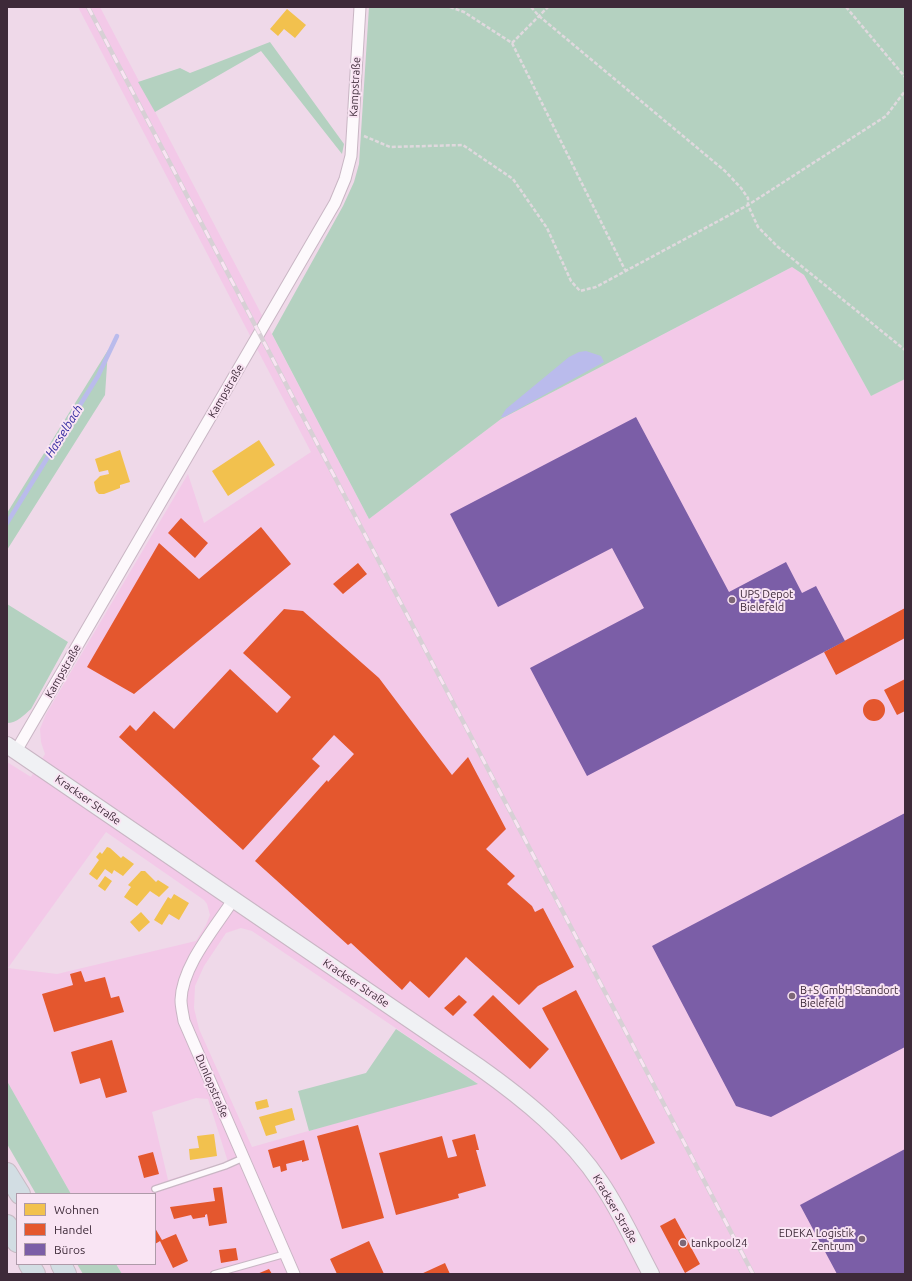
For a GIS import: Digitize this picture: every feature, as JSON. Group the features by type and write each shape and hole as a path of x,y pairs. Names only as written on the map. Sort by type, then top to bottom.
{"highway":[{"path":"7,1173 19,1193"},
{"path":"7,1225 16,1240"},
{"path":"30,1265 35,1274"},
{"path":"62,1265 66,1274"}],"street":[{"name":"Kampstraße","path":"12,748 335,203 345,179 351,156 360,7"},
{"name":"Krackser Straße","path":"12,748 485,1072 535,1110 562,1136 600,1181 651,1274"},
{"name":"Dunlopstraße","path":"233,900 194,961 185,981 181,1000 184,1021 294,1274"}],"lane":[{"path":"155,1189 225,1166 243,1158"},
{"path":"214,1274 285,1254"}],"path":[{"path":"450,7 464,12 512,43 625,270"},
{"path":"531,7 539,16 725,171 748,198 748,205 758,227 778,247 905,350"},
{"path":"512,43 548,7"},
{"path":"846,7 905,77"},
{"path":"353,132 390,147 463,145 513,179 547,228 571,281 580,291 596,287 748,205 886,116 905,92"}],"shaded area":[{"path":"78,7 100,7 369,519 501,419 792,267 804,275 871,396 905,379 905,1274 122,1274 117,1265 156,1265 156,1193 70,1193 7,1081 7,762 31,777 45,754 41,742 40,729 46,714 188,474 204,523 311,452","holes":["106,832 204,900 207,904 210,915 206,925 196,941 57,974 8,968","241,928 252,931 477,1083 252,1147 199,1029 194,1008 195,986 204,966 226,933","196,1098 208,1099 228,1162 168,1180 152,1112"]}],"green space":[{"path":"369,7 905,7 905,379 871,396 804,275 792,267 501,419 369,519 272,334 343,206 354,182 359,164"},
{"path":"270,42 344,144 342,154 261,51 155,112 138,82 180,68 190,73"},
{"path":"108,350 105,395 7,550 7,513"},
{"path":"7,604 68,642 31,709 11,723 7,723"},
{"path":"396,1029 478,1084 309,1131 298,1091 366,1073"},
{"path":"7,1081 70,1193 35,1193 7,1144"},
{"path":"78,1265 117,1265 122,1274 83,1274"}],"water":[{"path":"586,351 601,356 604,362 504,417 501,417 506,409 569,357 579,352"}],"building: Wohnen":[{"path":"287,9 306,25 295,38 284,29 278,36 270,29"},
{"path":"259,440 275,465 228,496 212,471"},
{"path":"120,450 130,482 120,485 120,488 104,494 99,494 96,491 94,482 100,476 109,474 108,470 99,472 95,459"},
{"path":"107,847 121,858 123,856 134,864 123,876 114,870 112,874 105,869 97,880 89,874 99,860 96,857 100,852 102,854"},
{"path":"141,871 145,871 156,882 158,880 169,887 159,897 150,891 137,906 124,897 131,887 128,885"},
{"path":"105,876 112,881 105,891 98,886"},
{"path":"174,894 189,903 179,920 169,914 162,925 154,920 168,897 171,899"},
{"path":"141,912 150,922 139,932 130,922"},
{"path":"267,1099 269,1107 257,1110 255,1102"},
{"path":"292,1108 295,1120 275,1126 277,1133 266,1136 259,1117"},
{"path":"214,1134 217,1156 190,1160 189,1149 199,1148 197,1136"}],"building: Handel":[{"path":"181,518 208,543 195,558 168,533"},
{"path":"261,527 291,564 134,694 87,667 159,543 199,579"},
{"path":"358,563 367,574 343,594 333,584"},
{"path":"905,608 905,638 836,675 824,652"},
{"path":"284,609 303,611 379,678 452,775 468,757 506,829 486,849 515,876 507,884 532,906 535,912 543,908 574,967 538,986 519,1005 466,957 429,998 410,981 402,990 351,943 348,945 255,861 327,780 328,782 354,754 334,735 312,759 320,766 243,850 119,737 130,725 136,731 154,711 174,729 230,669 277,713 291,697 243,653"},
{"path":"905,679 905,711 897,715 884,690"},
{"path":"874,699 882,702 885,710 882,718 874,721 866,718 863,710 866,702"},
{"path":"81,971 85,982 105,977 111,998 119,996 124,1012 54,1032 42,994 73,985 70,974"},
{"path":"576,990 655,1143 621,1160 542,1008"},
{"path":"459,995 467,1002 453,1016 444,1008"},
{"path":"493,995 549,1049 530,1069 473,1015"},
{"path":"112,1040 127,1092 106,1098 100,1078 80,1084 71,1052"},
{"path":"358,1125 384,1218 342,1229 317,1136"},
{"path":"475,1134 479,1150 476,1150 486,1186 458,1194 459,1198 396,1215 379,1153 442,1136 448,1158 457,1156 452,1140"},
{"path":"304,1140 309,1160 286,1164 287,1170 281,1172 280,1166 273,1168 268,1150"},
{"path":"153,1152 159,1174 144,1178 138,1156"},
{"path":"222,1187 227,1223 209,1226 207,1214 205,1217 193,1219 191,1215 174,1219 170,1207 215,1201 213,1188"},
{"path":"675,1218 700,1264 685,1273 660,1226"},
{"path":"156,1230 162,1240 176,1234 188,1261 173,1268 160,1241 156,1243"},
{"path":"369,1241 384,1274 337,1274 330,1259"},
{"path":"236,1248 238,1260 221,1263 219,1250"},
{"path":"445,1263 450,1274 421,1274"},
{"path":"269,1269 272,1274 257,1274"}],"building: Büros":[{"name":"UPS Depot Bielefeld","path":"636,417 729,592 786,562 802,593 816,586 845,641 587,776 530,668 644,608 612,548 498,607 450,514"},
{"name":"B+S GmbH Standort Bielefeld","path":"905,813 905,1047 771,1117 736,1106 652,946"},
{"name":"EDEKA Logistik Zentrum","path":"905,1149 905,1274 837,1274 800,1205"}],"waterway":[{"name":"Hasselbach","path":"7,523 98,376 117,336"}],"railway":[{"path":"88,7 753,1274"}],"place":[{"name":"UPS Depot Bielefeld","path":"732,600"},
{"name":"B+S GmbH Standort Bielefeld","path":"792,996"},
{"name":"EDEKA Logistik Zentrum","path":"862,1239"},
{"name":"tankpool24","path":"683,1243"}]}
